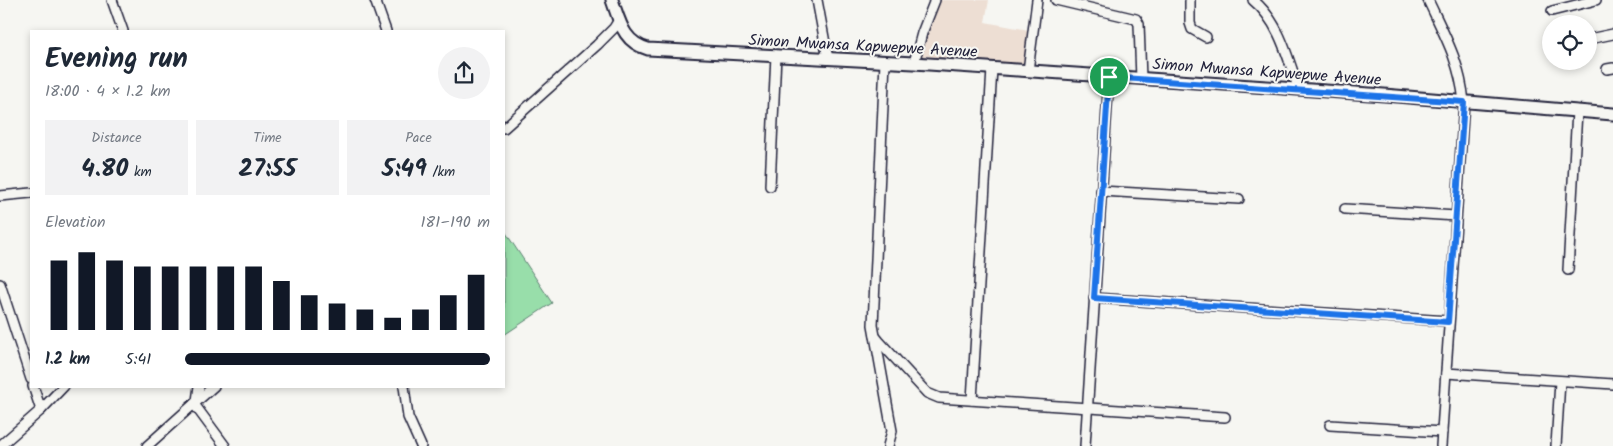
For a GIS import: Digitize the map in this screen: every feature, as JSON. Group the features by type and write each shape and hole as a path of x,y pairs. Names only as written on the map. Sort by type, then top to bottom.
{"main road":[{"path":"612,0 619,20"},
{"name":"Simon Mwansa Kapwepwe Avenue","path":"619,20 632,42 648,49 914,63 1613,114"}],"street":[{"path":"112,0 122,30"},
{"path":"375,0 386,30"},
{"path":"817,0 828,59"},
{"path":"914,63 934,0"},
{"path":"1028,71 1036,0"},
{"path":"1056,0 1095,4 1138,21 1141,79"},
{"path":"1190,0 1190,26 1194,31 1206,37"},
{"path":"1253,0 1265,12 1278,34 1299,90"},
{"path":"1428,0 1461,75 1464,102 1440,446"},
{"path":"1552,11 1596,0"},
{"path":"505,127 596,45 614,28 619,20"},
{"path":"1597,37 1613,34"},
{"path":"770,186 776,56"},
{"path":"885,62 875,316 873,325 892,431 888,446"},
{"path":"972,400 992,69"},
{"path":"1085,446 1109,77"},
{"path":"1568,270 1577,111"},
{"path":"1101,191 1239,199"},
{"path":"0,196 30,193"},
{"path":"1345,209 1456,216"},
{"path":"0,284 30,376"},
{"path":"1094,298 1448,322"},
{"path":"873,325 875,336 879,341 927,393 939,398 1225,418"},
{"path":"1446,373 1613,384"},
{"path":"1556,446 1560,381"},
{"path":"35,388 41,410"},
{"path":"0,446 41,410 62,388"},
{"path":"199,388 196,403 225,446"},
{"path":"147,446 212,388"},
{"path":"404,388 408,417 421,446"},
{"path":"1330,425 1442,432"}],"shaded area":[{"path":"938,0 989,0 985,22 1034,31 1028,64 920,56"}],"green space":[{"path":"505,232 552,303 505,334"}],"route":[{"path":"1109,77 1464,102 1448,322 1094,298 1109,77"}]}
